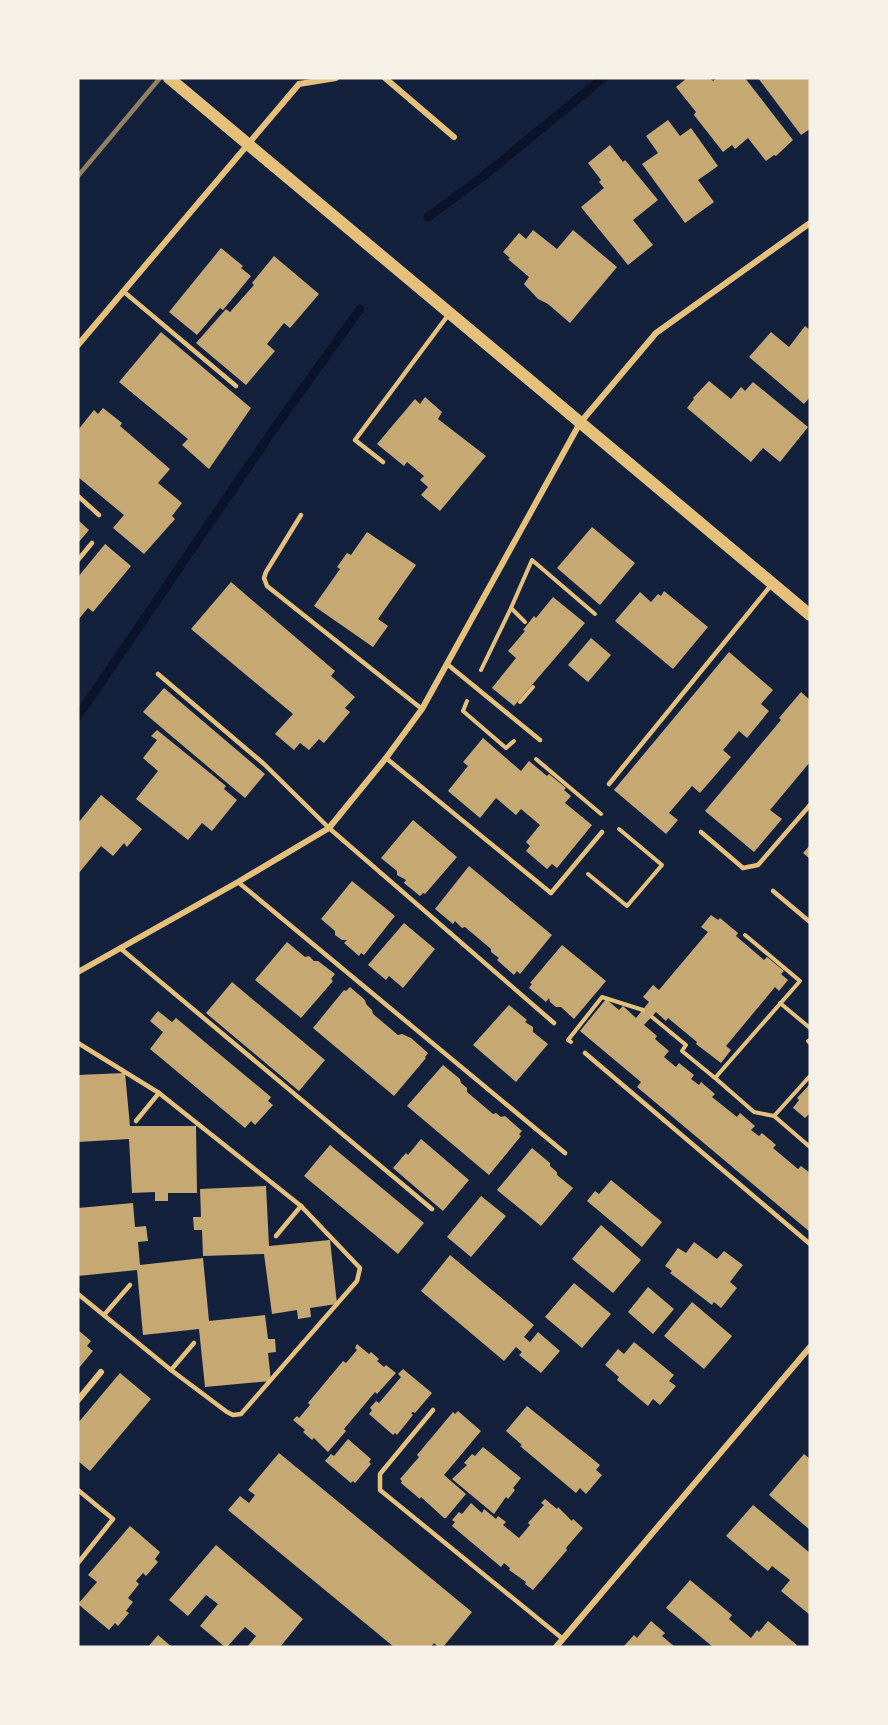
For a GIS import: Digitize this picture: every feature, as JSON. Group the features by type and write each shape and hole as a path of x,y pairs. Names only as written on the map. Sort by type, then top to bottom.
{"main road":[{"path":"169,78 810,615"}],"street":[{"path":"78,345 299,84 336,78"},
{"path":"385,78 454,136"},
{"path":"78,972 329,828 386,758 422,709 580,423 656,333 810,223"},
{"path":"556,1647 810,1347"},
{"path":"78,1400 101,1372"}],"lane":[{"path":"123,291 236,386"},
{"path":"383,462 355,440 450,314"},
{"path":"78,496 99,515"},
{"path":"301,515 266,572 264,578 267,586 422,709"},
{"path":"78,560 92,543"},
{"path":"609,784 772,584"},
{"path":"447,664 540,740"},
{"path":"158,674 264,764 329,828 554,1023"},
{"path":"386,758 551,893 602,832"},
{"path":"701,832 743,868 759,865 810,805"},
{"path":"238,882 565,1154"},
{"path":"773,891 810,922"},
{"path":"120,948 432,1209"},
{"path":"78,1043 159,1093 301,1206 360,1268 357,1281 241,1414 233,1415 171,1370 78,1294"},
{"path":"585,1053 810,1244"},
{"path":"136,1121 159,1093"},
{"path":"276,1236 301,1206"},
{"path":"104,1315 130,1285"},
{"path":"171,1370 194,1343"},
{"path":"433,1410 380,1474 380,1490 563,1639"},
{"path":"78,1490 113,1520 78,1563"}],"path":[{"path":"520,746 513,740 506,748 463,711 532,560 595,614"},
{"path":"511,608 525,622"},
{"path":"528,753 662,865 627,906 576,863"},
{"path":"602,832 611,822"},
{"path":"713,1076 715,1078 800,981 745,935"},
{"path":"585,1053 568,1040 602,998 643,1010"},
{"path":"780,1003 810,1028"},
{"path":"652,1017 686,1045 682,1051 754,1112 774,1116 810,1147"},
{"path":"774,1116 810,1076"}],"building":[{"path":"687,78 710,78 713,81 717,78 745,78 793,140 776,156 766,161 748,138 735,149 732,145 723,152 694,115 696,112 676,87"},
{"path":"758,78 810,78 810,129 801,135"},
{"path":"668,120 680,136 691,128 718,166 698,180 714,202 685,223 642,164 658,153 646,136"},
{"path":"610,145 658,200 633,220 653,245 628,265 581,207 604,188 588,163"},
{"path":"533,230 557,249 573,230 617,267 570,323 548,304 538,299 524,284 529,277 503,252 519,233 526,239"},
{"path":"221,248 243,266 241,268 251,276 223,310 220,308 197,335 169,312"},
{"path":"274,256 319,294 290,328 284,323 267,344 275,351 246,385 196,343 226,309 230,312 254,285 252,283"},
{"path":"805,326 810,330 810,397 804,404 749,357 771,332 789,347"},
{"path":"161,332 251,408 209,469 182,445 188,439 119,382"},
{"path":"709,381 731,399 741,387 745,391 753,382 808,427 780,462 763,448 751,462 687,408"},
{"path":"425,397 442,412 438,419 486,456 440,511 421,495 428,487 420,480 424,476 407,462 404,466 377,444 415,399 420,404"},
{"path":"103,408 122,423 120,426 170,469 158,483 182,503 172,516 175,519 144,554 113,528 124,515 78,477 78,430 94,410 98,414"},
{"path":"78,520 89,530 78,543"},
{"path":"592,527 635,563 600,605 557,568"},
{"path":"367,532 416,565 378,619 388,626 373,647 314,606 340,569 337,567 347,553 351,555"},
{"path":"105,544 131,566 93,612 88,608 78,620 78,577"},
{"path":"231,582 335,671 331,676 355,697 345,708 350,712 324,743 319,739 309,750 300,743 294,750 275,734 293,714 191,629"},
{"path":"664,591 708,627 673,669 615,621 640,592 651,602 658,594 661,596"},
{"path":"553,597 585,623 514,706 492,688 516,658 508,651 534,616 536,618"},
{"path":"591,638 611,655 588,682 568,665"},
{"path":"729,652 773,690 761,704 769,711 747,738 739,731 723,750 731,757 700,793 692,786 669,813 678,820 666,834 614,790"},
{"path":"164,688 265,774 245,798 143,712"},
{"path":"801,692 810,700 810,762 770,810 782,819 754,852 705,811 781,720 779,718"},
{"path":"157,730 226,786 224,789 237,800 212,831 202,823 188,840 136,799 158,771 143,758 157,740 151,736"},
{"path":"483,738 521,771 529,761 547,776 549,774 566,788 564,790 571,796 565,803 592,825 557,868 552,864 547,869 526,851 530,846 526,842 540,825 521,809 516,815 496,798 480,818 448,791 468,766 463,762"},
{"path":"101,795 142,829 127,847 124,843 113,856 101,846 78,874 78,823"},
{"path":"413,820 457,857 425,894 420,896 404,883 406,880 397,875 397,871 381,858"},
{"path":"810,845 810,859 803,853"},
{"path":"469,866 552,935 520,974 517,971 514,975 497,960 499,958 491,952 491,949 465,927 462,928 455,921 453,924 435,909"},
{"path":"352,881 395,916 364,955 361,953 359,956 344,943 347,940 342,940 335,935 335,931 321,919"},
{"path":"711,915 718,920 720,918 738,933 736,936 764,960 767,957 784,971 781,974 788,980 779,991 775,987 726,1046 731,1050 721,1063 668,1018 666,1021 656,1012 644,1025 669,1051 664,1057 676,1067 679,1063 694,1075 691,1079 699,1085 701,1082 715,1094 712,1097 737,1117 740,1113 755,1126 751,1130 759,1136 762,1133 776,1145 773,1148 798,1169 801,1166 810,1173 810,1232 637,1087 641,1082 580,1031 606,999 619,1010 623,1006 636,1018 649,1002 643,997 653,985 659,990 708,932 701,927"},
{"path":"404,923 435,949 403,988 389,976 386,980 368,965"},
{"path":"287,942 305,957 309,956 314,961 318,961 335,974 331,979 333,981 301,1018 255,980"},
{"path":"562,945 606,981 574,1019 561,1007 556,1007 550,1002 549,998 546,1002 529,988 532,984 530,983"},
{"path":"232,982 325,1060 299,1091 206,1013"},
{"path":"350,987 365,1000 373,1014 398,1035 402,1034 411,1038 428,1053 394,1096 313,1028 344,990"},
{"path":"509,1005 527,1020 525,1022 533,1027 533,1032 548,1044 516,1082 473,1045"},
{"path":"158,1011 172,1022 176,1018 271,1097 268,1101 273,1105 255,1125 251,1121 245,1128 150,1049 163,1032 150,1021"},
{"path":"443,1065 460,1079 467,1088 467,1092 493,1114 505,1116 522,1131 519,1134 521,1136 489,1175 407,1106"},
{"path":"125,1073 130,1126 196,1126 197,1193 168,1193 168,1201 155,1201 155,1192 132,1193 129,1139 78,1142 78,1075"},
{"path":"810,1084 810,1113 805,1118 793,1108 799,1100 797,1098"},
{"path":"421,1139 469,1180 443,1211 393,1168"},
{"path":"330,1145 424,1223 398,1254 304,1176"},
{"path":"532,1148 550,1163 557,1175 573,1188 541,1226 497,1190"},
{"path":"611,1180 662,1222 642,1247 587,1201 595,1191 599,1194"},
{"path":"266,1186 269,1246 330,1240 337,1304 310,1308 311,1317 298,1319 297,1310 272,1314 264,1254 203,1256 202,1230 194,1230 193,1217 201,1217 200,1189"},
{"path":"481,1196 506,1216 471,1257 447,1237"},
{"path":"133,1203 135,1227 146,1226 148,1241 138,1242 140,1265 203,1258 209,1321 265,1315 268,1339 275,1339 276,1352 268,1353 271,1381 205,1387 199,1329 143,1335 137,1270 78,1276 78,1208"},
{"path":"601,1225 641,1260 613,1293 572,1259"},
{"path":"694,1242 717,1259 724,1251 743,1265 730,1282 737,1288 721,1308 714,1302 712,1305 670,1273 672,1271 665,1266 678,1248 686,1253"},
{"path":"450,1255 534,1325 524,1337 530,1342 538,1332 560,1351 541,1373 519,1355 522,1352 516,1347 504,1361 421,1291"},
{"path":"574,1283 611,1314 582,1348 545,1317"},
{"path":"648,1287 674,1309 653,1334 628,1312"},
{"path":"692,1302 732,1336 704,1369 664,1336"},
{"path":"78,1330 91,1341 87,1346 93,1351 78,1369"},
{"path":"634,1342 674,1375 669,1381 676,1386 660,1405 653,1399 648,1406 617,1380 619,1377 605,1365 618,1349 624,1354"},
{"path":"357,1344 369,1354 371,1352 384,1367 386,1365 396,1373 377,1394 375,1392 328,1452 314,1438 312,1440 303,1432 305,1430 293,1420 297,1416 299,1418 310,1405 308,1403 343,1361 346,1363 357,1350 355,1348"},
{"path":"403,1369 432,1393 415,1413 411,1413 413,1415 397,1435 395,1433 393,1435 369,1414 372,1410 370,1408 376,1401 379,1403 401,1377 398,1374"},
{"path":"120,1373 151,1399 90,1471 78,1461 78,1423"},
{"path":"527,1406 600,1465 596,1470 602,1475 586,1494 580,1488 576,1493 520,1446 522,1445 506,1431"},
{"path":"458,1411 481,1431 444,1475 466,1494 444,1518 401,1483 400,1479 453,1412 455,1414"},
{"path":"348,1439 371,1459 369,1462 371,1464 355,1483 353,1481 351,1483 325,1461 331,1454 334,1456"},
{"path":"483,1447 521,1478 513,1488 515,1490 508,1499 506,1497 494,1514 452,1479 467,1465 464,1463 472,1454 475,1456"},
{"path":"279,1453 472,1612 443,1647 438,1647 434,1643 431,1647 394,1647 228,1510 240,1496 249,1503 255,1495 248,1490"},
{"path":"804,1454 810,1459 810,1530 769,1495"},
{"path":"545,1499 583,1528 533,1590 504,1563 501,1567 452,1526 455,1522 452,1520 459,1512 462,1514 471,1503 482,1513 484,1509 496,1519 498,1516 506,1522 503,1525 519,1538 530,1525 528,1523 544,1505 541,1503"},
{"path":"753,1505 810,1553 810,1615 781,1591 790,1580 772,1566 768,1571 726,1536"},
{"path":"130,1526 160,1552 155,1559 158,1562 146,1576 143,1573 136,1581 139,1584 128,1598 133,1602 126,1611 129,1613 118,1626 115,1623 109,1630 78,1604 97,1582 88,1575"},
{"path":"216,1545 303,1619 280,1647 247,1647 256,1636 245,1627 225,1647 200,1626 218,1604 206,1595 188,1616 169,1600"},
{"path":"690,1580 732,1615 729,1619 751,1638 768,1621 797,1645 796,1647 713,1647 666,1608"},
{"path":"651,1621 665,1633 662,1636 675,1647 623,1647 634,1635 637,1638"},
{"path":"158,1635 172,1647 148,1647"}],"waterway":[{"path":"428,217 481,178 603,78"},
{"path":"78,716 271,433 360,309"}],"railway":[{"path":"78,176 160,78"}]}
